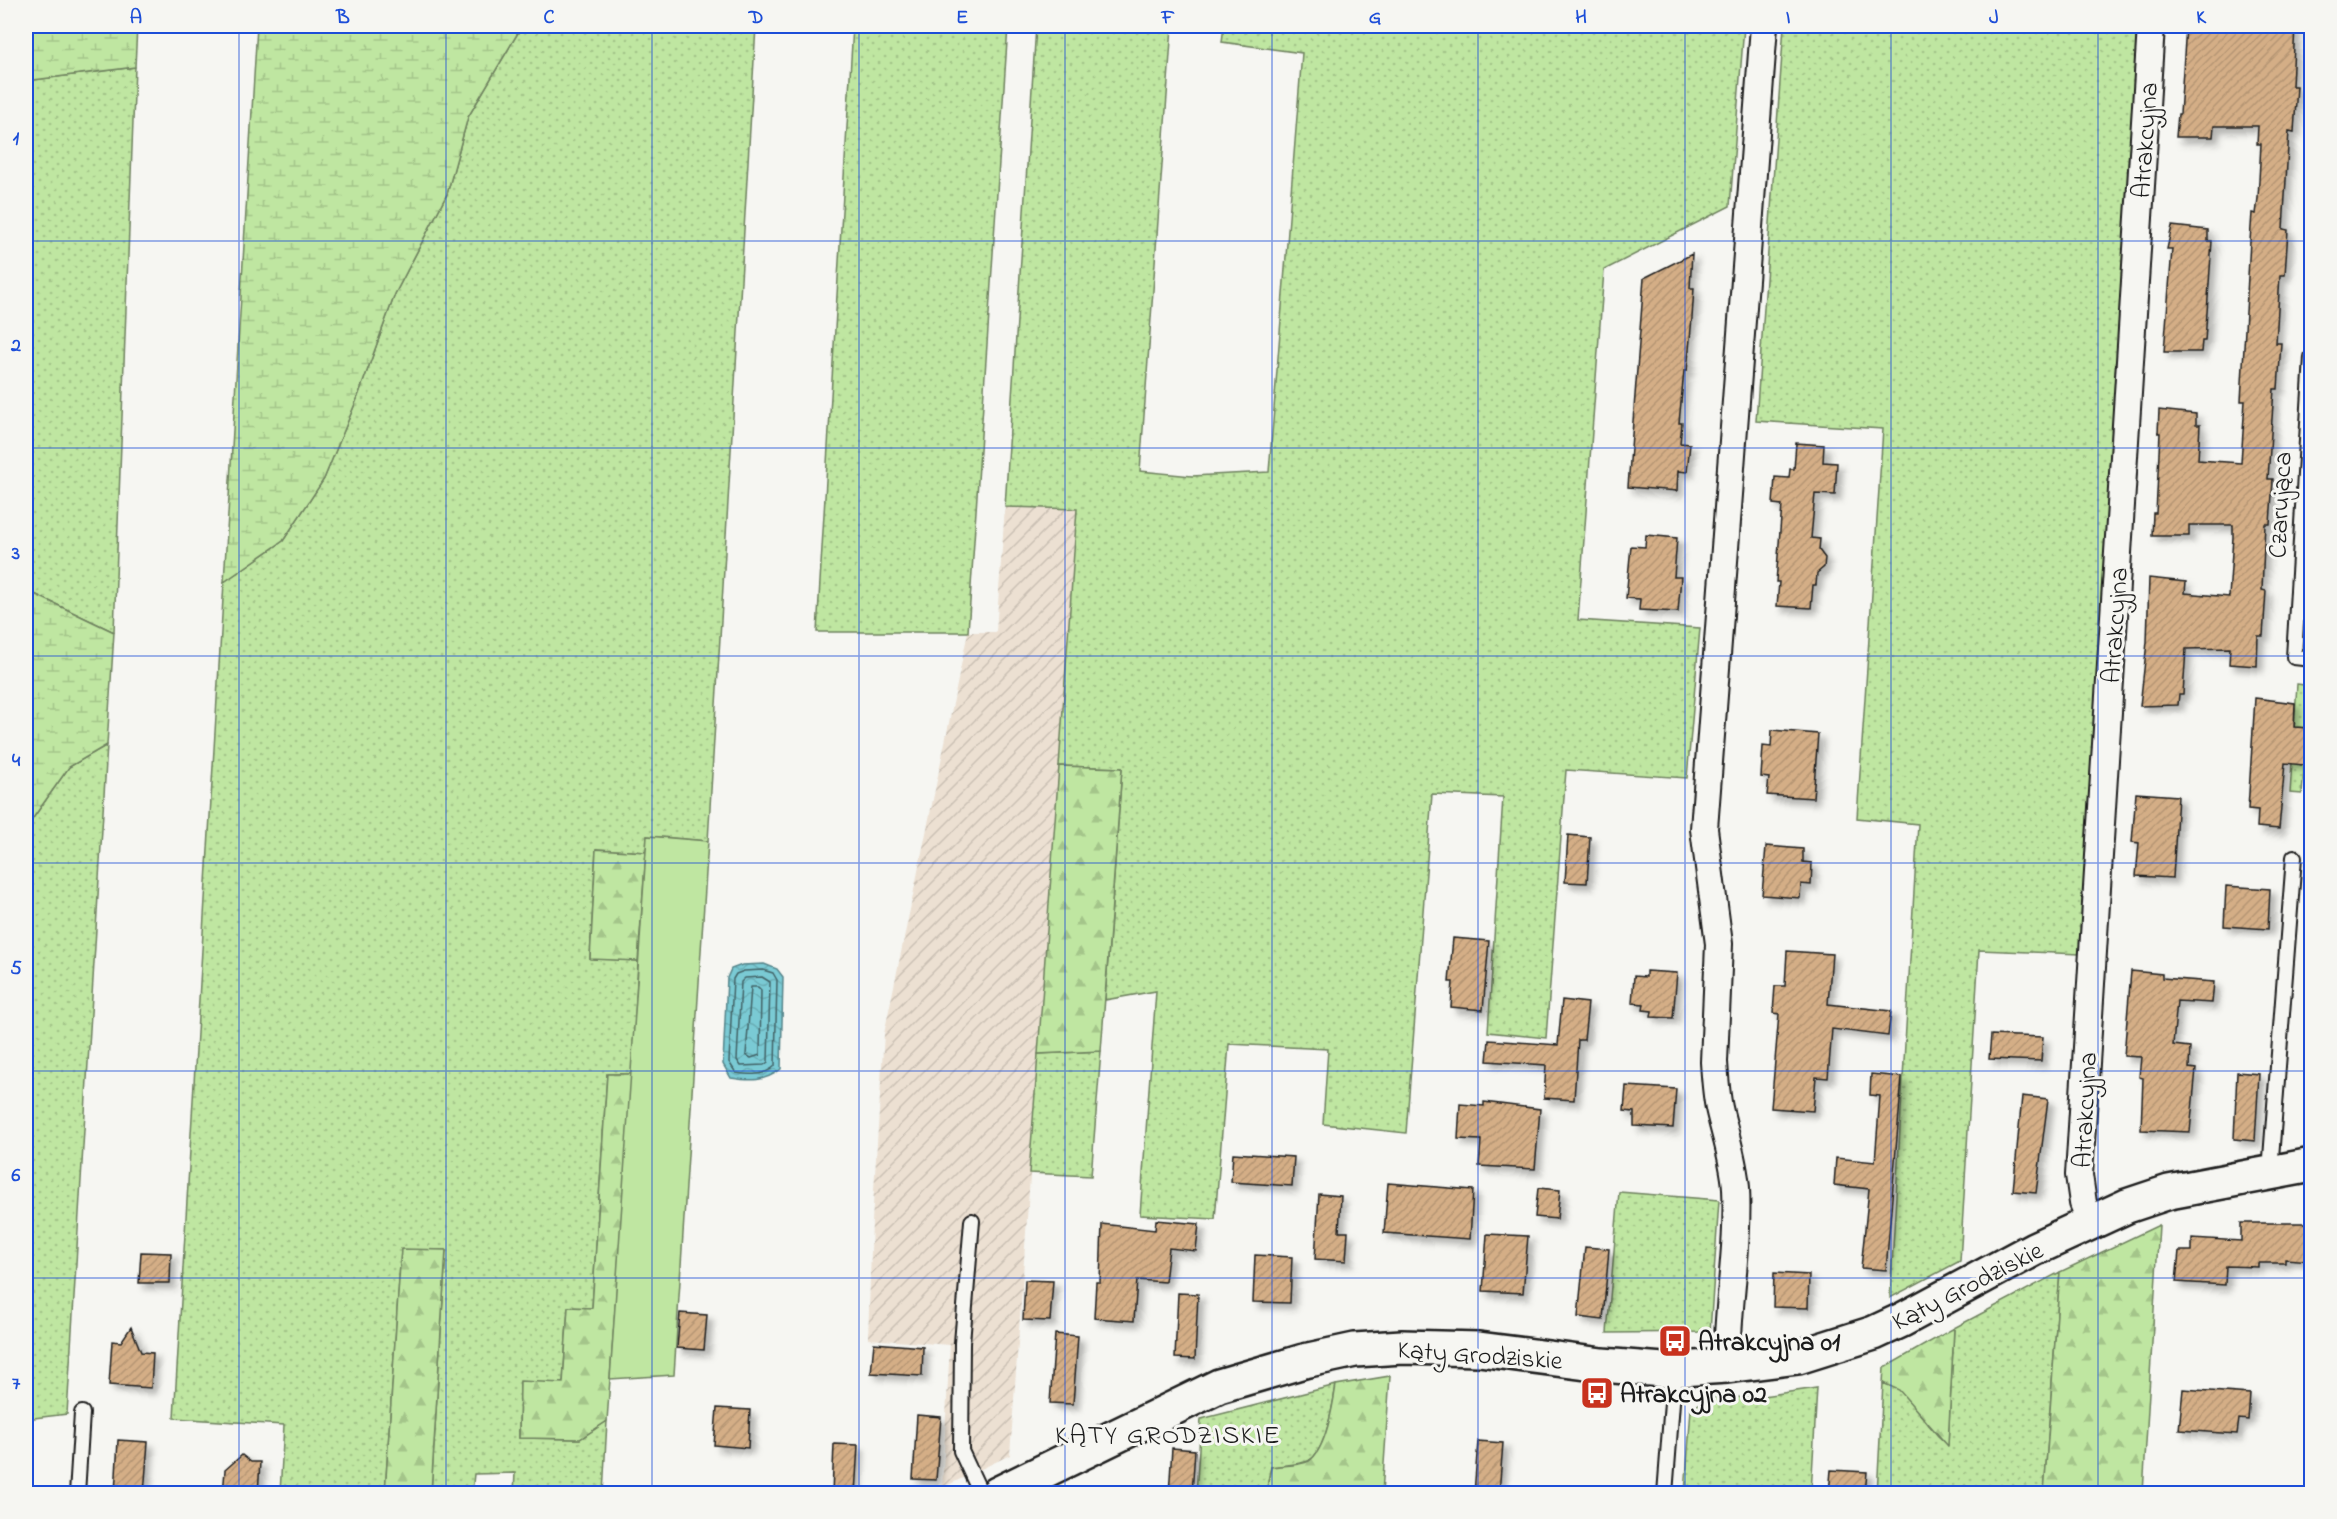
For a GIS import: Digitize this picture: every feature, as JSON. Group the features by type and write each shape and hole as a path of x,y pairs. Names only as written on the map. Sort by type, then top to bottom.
{"street":[{"path":"1727,1366 1737,1213 1736,1187 1733,1158 1719,1107 1715,1082 1719,944 1704,829 1764,26"},
{"name":"Atrakcyjna","path":"2091,1223 2083,1203 2079,1174 2151,26"},
{"name":"Kąty Grodziskie","path":"997,1494 1219,1386 1304,1361 1356,1350 1402,1347 1479,1349 1636,1368 1678,1370 1798,1357 1874,1333 2034,1250 2127,1206 2154,1196 2270,1171 2312,1165"}],"lane":[{"name":"Czarująca","path":"2312,357 2294,657 2312,659"},
{"path":"2270,1171 2294,857"},
{"path":"972,1221 962,1343 961,1451 981,1494"},
{"path":"1665,1494 1673,1389 1678,1370"},
{"path":"77,1494 82,1413"}],"shaded area":[{"path":"1005,507 1078,509 1010,1455 942,1488 950,1345 868,1339 872,1221 884,1034 968,632 996,632"}],"green space":[{"path":"26,26 137,26 135,67 26,81"},
{"path":"257,26 522,26 468,117 447,194 395,294 357,399 324,479 283,541 224,582"},
{"path":"522,26 756,26 708,841 647,836 646,852 596,849 590,958 638,961 632,1074 607,1074 592,1308 568,1307 563,1383 520,1382 519,1438 580,1439 607,1421 603,1493 514,1493 515,1473 474,1474 472,1493 431,1493 446,1250 401,1250 385,1493 280,1493 284,1425 174,1418 224,582 283,541 324,479 357,399 395,294 447,194 468,117"},
{"path":"853,26 1008,26 968,632 817,632"},
{"path":"1036,26 1172,26 1140,471 1192,476 1269,472 1302,53 1222,42 1224,26 1744,26 1730,206 1604,270 1578,620 1700,628 1687,778 1566,770 1546,1038 1488,1032 1503,797 1432,794 1406,1133 1323,1124 1328,1049 1229,1044 1215,1219 1140,1215 1156,991 1105,1000 1122,768 1059,766 1077,509 1005,507"},
{"path":"1784,26 2140,26 2080,954 1979,950 1960,1261 1890,1298 1918,824 1857,818 1883,429 1756,421"},
{"path":"135,67 114,632 26,590 26,81"},
{"path":"26,590 114,632 107,745 69,767 31,821 26,821"},
{"path":"2297,684 2311,686 2302,794 2290,793"},
{"path":"107,745 67,1414 26,1419 26,867 31,821 69,767"},
{"path":"1059,766 1122,768 1101,1051 1038,1054"},
{"path":"647,836 708,841 674,1375 610,1379"},
{"path":"596,849 646,852 638,961 590,959"},
{"path":"1101,1051 1091,1176 1029,1173 1038,1054"},
{"path":"607,1074 632,1074 607,1421 580,1439 519,1438 520,1381 563,1383 568,1307 592,1308"},
{"path":"1619,1192 1719,1200 1710,1332 1607,1333"},
{"path":"2159,1225 2143,1493 2044,1493 2060,1272"},
{"path":"401,1249 446,1250 431,1493 385,1493"},
{"path":"2060,1272 2044,1493 1877,1494 1883,1383 1899,1389 1948,1445 1954,1328"},
{"path":"1954,1328 1948,1446 1899,1390 1883,1383 1884,1368"},
{"path":"1390,1376 1382,1493 1266,1493 1271,1467 1305,1463 1315,1455 1328,1426 1336,1385"},
{"path":"1336,1385 1327,1429 1318,1451 1312,1458 1301,1463 1271,1467 1266,1493 1196,1494 1201,1419"},
{"path":"1817,1388 1811,1493 1685,1493 1691,1409 1709,1398 1756,1397"}],"water":[{"path":"764,964 777,969 783,977 781,1069 757,1080 731,1078 723,1064 727,978 731,969 742,965"}],"building":[{"path":"2186,26 2295,26 2292,86 2297,86 2294,132 2289,131 2283,229 2288,230 2285,275 2280,275 2276,343 2281,343 2278,389 2274,389 2268,479 2273,479 2270,524 2265,524 2262,590 2266,591 2263,636 2258,636 2257,666 2229,664 2230,648 2186,649 2183,694 2179,694 2178,705 2140,706 2147,642 2149,578 2186,582 2185,593 2229,597 2233,537 2233,525 2189,525 2189,536 2152,536 2153,513 2156,513 2159,410 2196,414 2196,425 2200,425 2198,460 2241,463 2245,401 2241,401 2250,241 2252,213 2256,214 2258,198 2261,144 2257,144 2258,126 2214,126 2213,137 2176,137 2178,114 2180,114"},
{"path":"2172,226 2208,230 2208,241 2212,241 2205,341 2202,341 2201,352 2164,352 2172,249 2167,249"},
{"path":"1692,254 1690,288 1694,288 1692,318 1679,423 1682,423 1680,443 1690,444 1687,472 1678,471 1677,491 1628,487 1644,278"},
{"path":"1796,443 1824,445 1823,462 1837,463 1835,495 1815,494 1811,538 1820,539 1819,550 1825,558 1824,567 1817,573 1816,585 1813,585 1811,608 1777,606 1779,582 1776,582 1782,505 1773,504 1775,477 1789,478 1790,469 1794,469"},
{"path":"1646,535 1677,538 1674,577 1681,577 1678,612 1639,610 1640,599 1626,598 1631,546 1645,547"},
{"path":"2255,698 2295,703 2294,727 2312,728 2312,766 2285,763 2279,829 2257,827 2258,810 2248,809"},
{"path":"1772,730 1818,734 1813,798 1767,795 1769,778 1761,777 1763,746 1771,747"},
{"path":"2136,793 2178,796 2173,878 2136,876 2139,843 2132,842"},
{"path":"1568,835 1590,837 1587,883 1565,882"},
{"path":"1766,846 1803,849 1803,862 1812,863 1811,885 1801,884 1800,898 1762,895"},
{"path":"2226,886 2270,889 2268,929 2224,926"},
{"path":"1453,938 1489,941 1483,1010 1451,1007 1453,982 1449,982"},
{"path":"1787,951 1832,954 1828,1004 1891,1011 1888,1036 1832,1029 1828,1078 1816,1077 1813,1111 1771,1108 1779,1014 1773,1013 1775,986 1785,986"},
{"path":"1646,971 1677,973 1673,1018 1651,1017 1652,1011 1643,1010 1644,1004 1632,1003 1634,976 1646,977"},
{"path":"2131,971 2162,974 2162,978 2214,982 2212,1003 2177,1001 2173,1045 2190,1047 2189,1068 2196,1069 2190,1132 2141,1130 2143,1078 2139,1077 2141,1057 2124,1056"},
{"path":"1562,1000 1588,1003 1584,1040 1578,1040 1574,1100 1544,1098 1546,1065 1487,1061 1489,1040 1558,1045"},
{"path":"1991,1035 2043,1037 2041,1061 1989,1059"},
{"path":"2237,1072 2259,1074 2255,1141 2234,1139"},
{"path":"1871,1074 1902,1077 1886,1270 1861,1268 1869,1189 1834,1185 1836,1158 1875,1162 1880,1096 1870,1095"},
{"path":"1626,1086 1676,1089 1673,1128 1634,1126 1634,1112 1624,1111"},
{"path":"2022,1096 2048,1099 2036,1193 2013,1191"},
{"path":"1484,1102 1540,1109 1535,1169 1479,1166 1481,1140 1458,1139 1460,1104 1484,1106"},
{"path":"1233,1153 1294,1157 1292,1186 1231,1182"},
{"path":"1388,1183 1473,1190 1470,1239 1384,1233"},
{"path":"1538,1188 1560,1190 1557,1219 1535,1217"},
{"path":"1319,1194 1341,1196 1339,1232 1348,1232 1346,1261 1315,1259"},
{"path":"1156,1220 1199,1224 1196,1251 1169,1248 1165,1282 1137,1280 1134,1321 1094,1318 1096,1282 1100,1282 1102,1224 1155,1230"},
{"path":"2241,1223 2312,1223 2312,1261 2285,1259 2285,1263 2258,1263 2258,1267 2226,1266 2225,1285 2176,1282 2179,1251 2192,1251 2192,1238 2241,1241"},
{"path":"1487,1234 1528,1236 1523,1293 1483,1291"},
{"path":"1585,1247 1609,1249 1603,1320 1578,1317"},
{"path":"141,1252 171,1253 170,1283 139,1283"},
{"path":"1255,1255 1292,1257 1290,1303 1253,1302"},
{"path":"1774,1273 1809,1275 1808,1308 1773,1307"},
{"path":"1025,1280 1053,1281 1050,1321 1023,1320"},
{"path":"1178,1293 1198,1294 1195,1359 1175,1358"},
{"path":"680,1313 707,1315 704,1350 677,1348"},
{"path":"131,1327 141,1352 153,1353 151,1388 109,1385 112,1341 121,1342"},
{"path":"1055,1334 1078,1336 1073,1404 1050,1403"},
{"path":"874,1343 923,1347 922,1376 871,1373"},
{"path":"2183,1389 2250,1394 2248,1420 2239,1419 2237,1434 2179,1430"},
{"path":"717,1408 750,1410 748,1448 714,1445"},
{"path":"917,1415 941,1417 936,1480 913,1479"},
{"path":"118,1440 148,1442 144,1494 115,1494"},
{"path":"1478,1441 1503,1443 1499,1494 1474,1494"},
{"path":"834,1444 858,1445 855,1494 832,1494"},
{"path":"1172,1448 1195,1450 1192,1494 1169,1494"},
{"path":"242,1455 251,1462 260,1462 258,1494 223,1494 225,1470"},
{"path":"1831,1470 1867,1472 1865,1494 1829,1494"}],"place":[{"name":"Atrakcyjna 01","path":"1675,1341"},
{"name":"Atrakcyjna 02","path":"1597,1393"}],"district":[{"name":"KĄTY GRODZISKIE","path":"1168,1434"}]}
